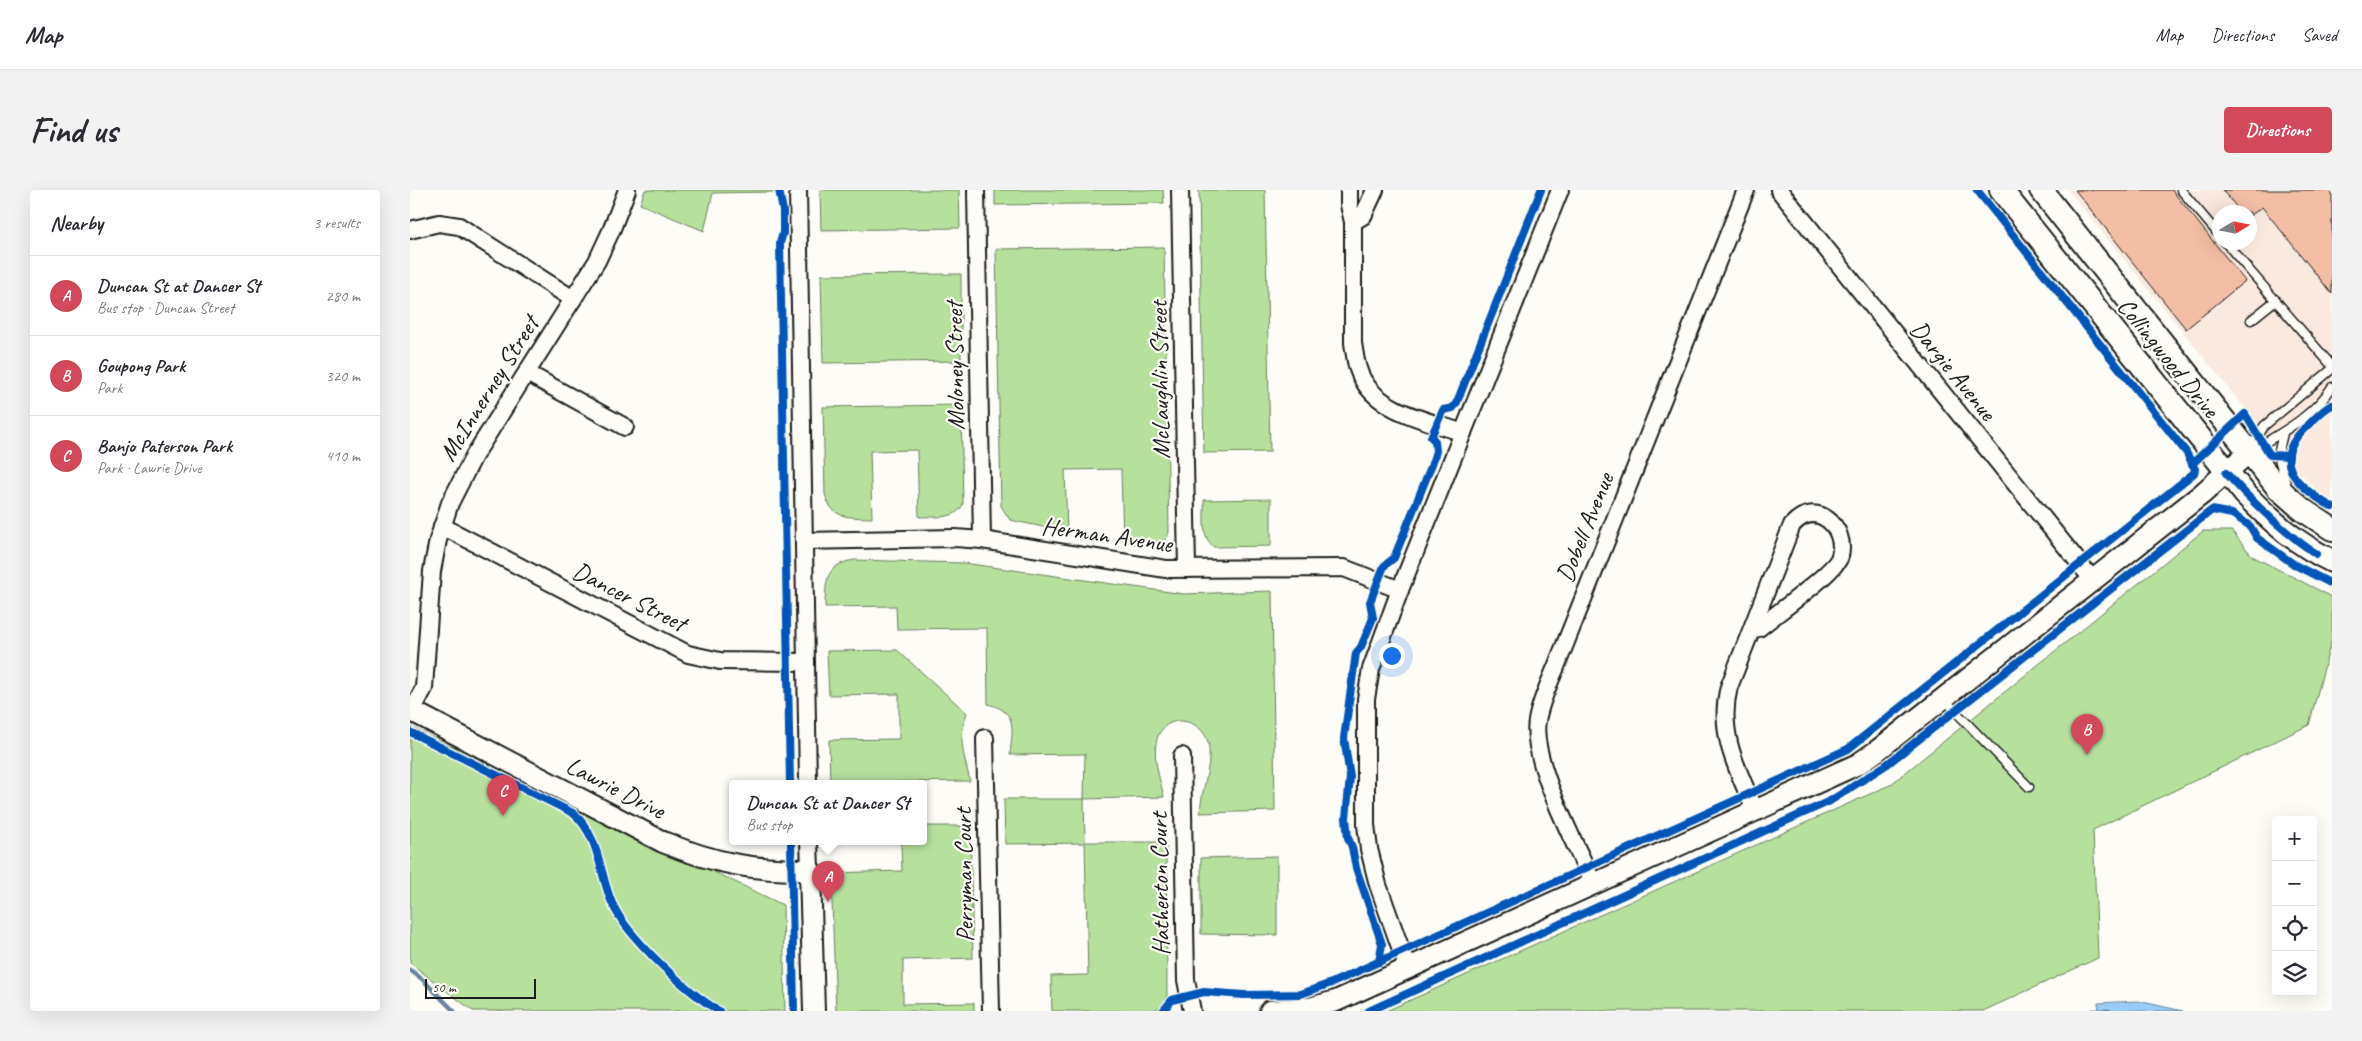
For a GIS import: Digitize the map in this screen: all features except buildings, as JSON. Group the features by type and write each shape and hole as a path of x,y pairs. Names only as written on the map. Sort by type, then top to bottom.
{"main road":[{"name":"Collingwood Drive","path":"2001,190 2226,473 2268,517 2290,536 2316,554 2332,562"},
{"name":"Collingwood Drive","path":"2041,190 2278,488 2293,502 2332,529"}],"street":[{"name":"McInnerney Street","path":"411,711 423,692 425,683 432,571 442,526 460,482 474,456 573,299 604,246 627,190"},
{"path":"798,190 808,780"},
{"name":"Moloney Street","path":"976,190 982,540"},
{"name":"McLaughlin Street","path":"1180,190 1187,569"},
{"path":"1348,190 1353,222 1353,343 1356,362 1362,380 1370,390 1394,407 1463,432"},
{"path":"1353,222 1366,210 1375,190"},
{"path":"1408,969 1378,885 1369,849 1366,824 1366,699 1371,670 1400,590 1560,190"},
{"name":"Dobell Avenue","path":"1594,885 1544,772 1536,742 1536,722 1556,667 1746,190"},
{"name":"Dargie Avenue","path":"1779,190 2092,579"},
{"path":"410,230 439,223 459,226 573,299"},
{"path":"527,373 592,411 625,427"},
{"path":"1270,1011 1322,1005 1408,969 1858,764 1944,698 2226,473 2249,452"},
{"path":"1752,629 1759,628 1832,569 1840,557 1840,543 1830,520 1818,513 1808,513 1799,517 1792,525 1729,687 1725,718 1726,736 1732,758 1756,812"},
{"name":"Dancer Street","path":"442,526 688,654 720,661 806,662"},
{"name":"Herman Avenue","path":"804,541 955,538 982,540 1145,567 1187,569 1344,568 1400,590"},
{"name":"Lawrie Drive","path":"411,711 663,842 691,854 744,868 810,870"},
{"name":"Perryman Court","path":"985,738 990,1011"},
{"name":"Hatherton Court","path":"1182,756 1186,980 1192,1011"},
{"path":"809,845 814,1011"}],"lane":[{"path":"2182,194 2212,227"},
{"path":"2232,250 2332,367 2264,426 2249,452"},
{"path":"2251,320 2276,300"},
{"path":"2249,452 2284,433 2328,398 2332,387"},
{"path":"2284,433 2278,455 2293,502"},
{"path":"1944,698 2028,787"}],"shaded area":[{"path":"2068,190 2332,190 2332,500 2321,494 2286,459"}],"green space":[{"path":"645,190 775,190 775,192 713,193 704,231 640,204"},
{"path":"820,190 959,190 960,228 821,230"},
{"path":"995,190 1163,190 1164,203 995,205"},
{"path":"1199,190 1265,190 1270,452 1204,453"},
{"path":"1164,247 1169,532 1166,539 1162,543 1150,546 1123,541 1121,469 1065,470 1067,532 1010,520 1001,506 996,249"},
{"path":"961,274 961,361 823,363 821,275"},
{"path":"961,405 963,504 960,509 944,517 919,517 917,450 870,451 872,518 849,517 832,509 825,494 823,407"},
{"path":"1271,499 1271,546 1214,547 1210,543 1204,526 1204,500"},
{"path":"2203,531 2232,531 2252,556 2332,597 2332,638 2309,725 2093,830 2098,958 1983,1011 1386,1011 1890,785"},
{"path":"854,560 963,563 1184,594 1272,591 1275,811 1200,813 1209,764 1209,748 1207,738 1202,731 1195,725 1187,722 1178,721 1170,723 1163,728 1158,736 1155,751 1158,775 1164,797 1084,799 1085,754 1010,755 1012,730 1009,717 998,707 988,704 987,628 897,629 896,606 825,607 827,582 832,570 844,562"},
{"path":"897,650 967,713 962,731 962,739 970,781 830,780 829,740 899,739 899,694 829,695 827,651"},
{"path":"410,726 783,905 785,1011 473,1011 410,963"},
{"path":"1004,799 1084,799 1085,842 1166,842 1167,995 1161,1006 1151,1011 1052,1011 1051,976 1088,975 1085,843 1005,844"},
{"path":"927,826 970,826 973,958 903,960 903,1004 974,1003 974,1011 836,1011 831,873 902,871 901,845 927,845"},
{"path":"1277,856 1277,935 1201,934 1201,858"}],"water":[{"path":"2138,1001 2183,1011 2099,1011 2098,1003"}],"waterway":[{"path":"410,970 422,979 454,1011"},
{"path":"2092,1011 2109,1011"}],"cycle path":[{"path":"779,190 783,211 783,233 780,243 790,780"},
{"path":"1379,962 1382,944 1356,868 1352,847 1348,838 1346,818 1350,777 1344,738 1356,653 1361,647 1373,618 1370,602 1384,566 1394,558 1432,464 1436,451 1435,441 1431,437 1443,410 1453,408 1457,402 1541,190"},
{"path":"1163,1011 1172,1000 1204,992 1244,995 1301,994 1334,982 1848,749 2194,473 2195,469 2186,452 1977,190"},
{"path":"2332,405 2296,438 2290,450 2289,461 2292,472 2298,481 2307,490 2332,507"},
{"path":"2192,464 2245,414 2270,455 2289,456"},
{"path":"2226,473 2269,516 2316,554"},
{"path":"1369,1011 1830,801 1886,765 2212,510 2232,514 2250,526 2257,538 2295,565 2332,584"},
{"path":"410,732 573,813 589,833 598,855 612,903 631,932 659,963 691,991 719,1011"},
{"path":"791,845 794,1011"}],"place":[{"name":"Goupong Park","path":"2087,755"},
{"name":"Banjo Paterson Park","path":"503,816"},
{"name":"Duncan St at Dancer St","path":"828,902"}]}
